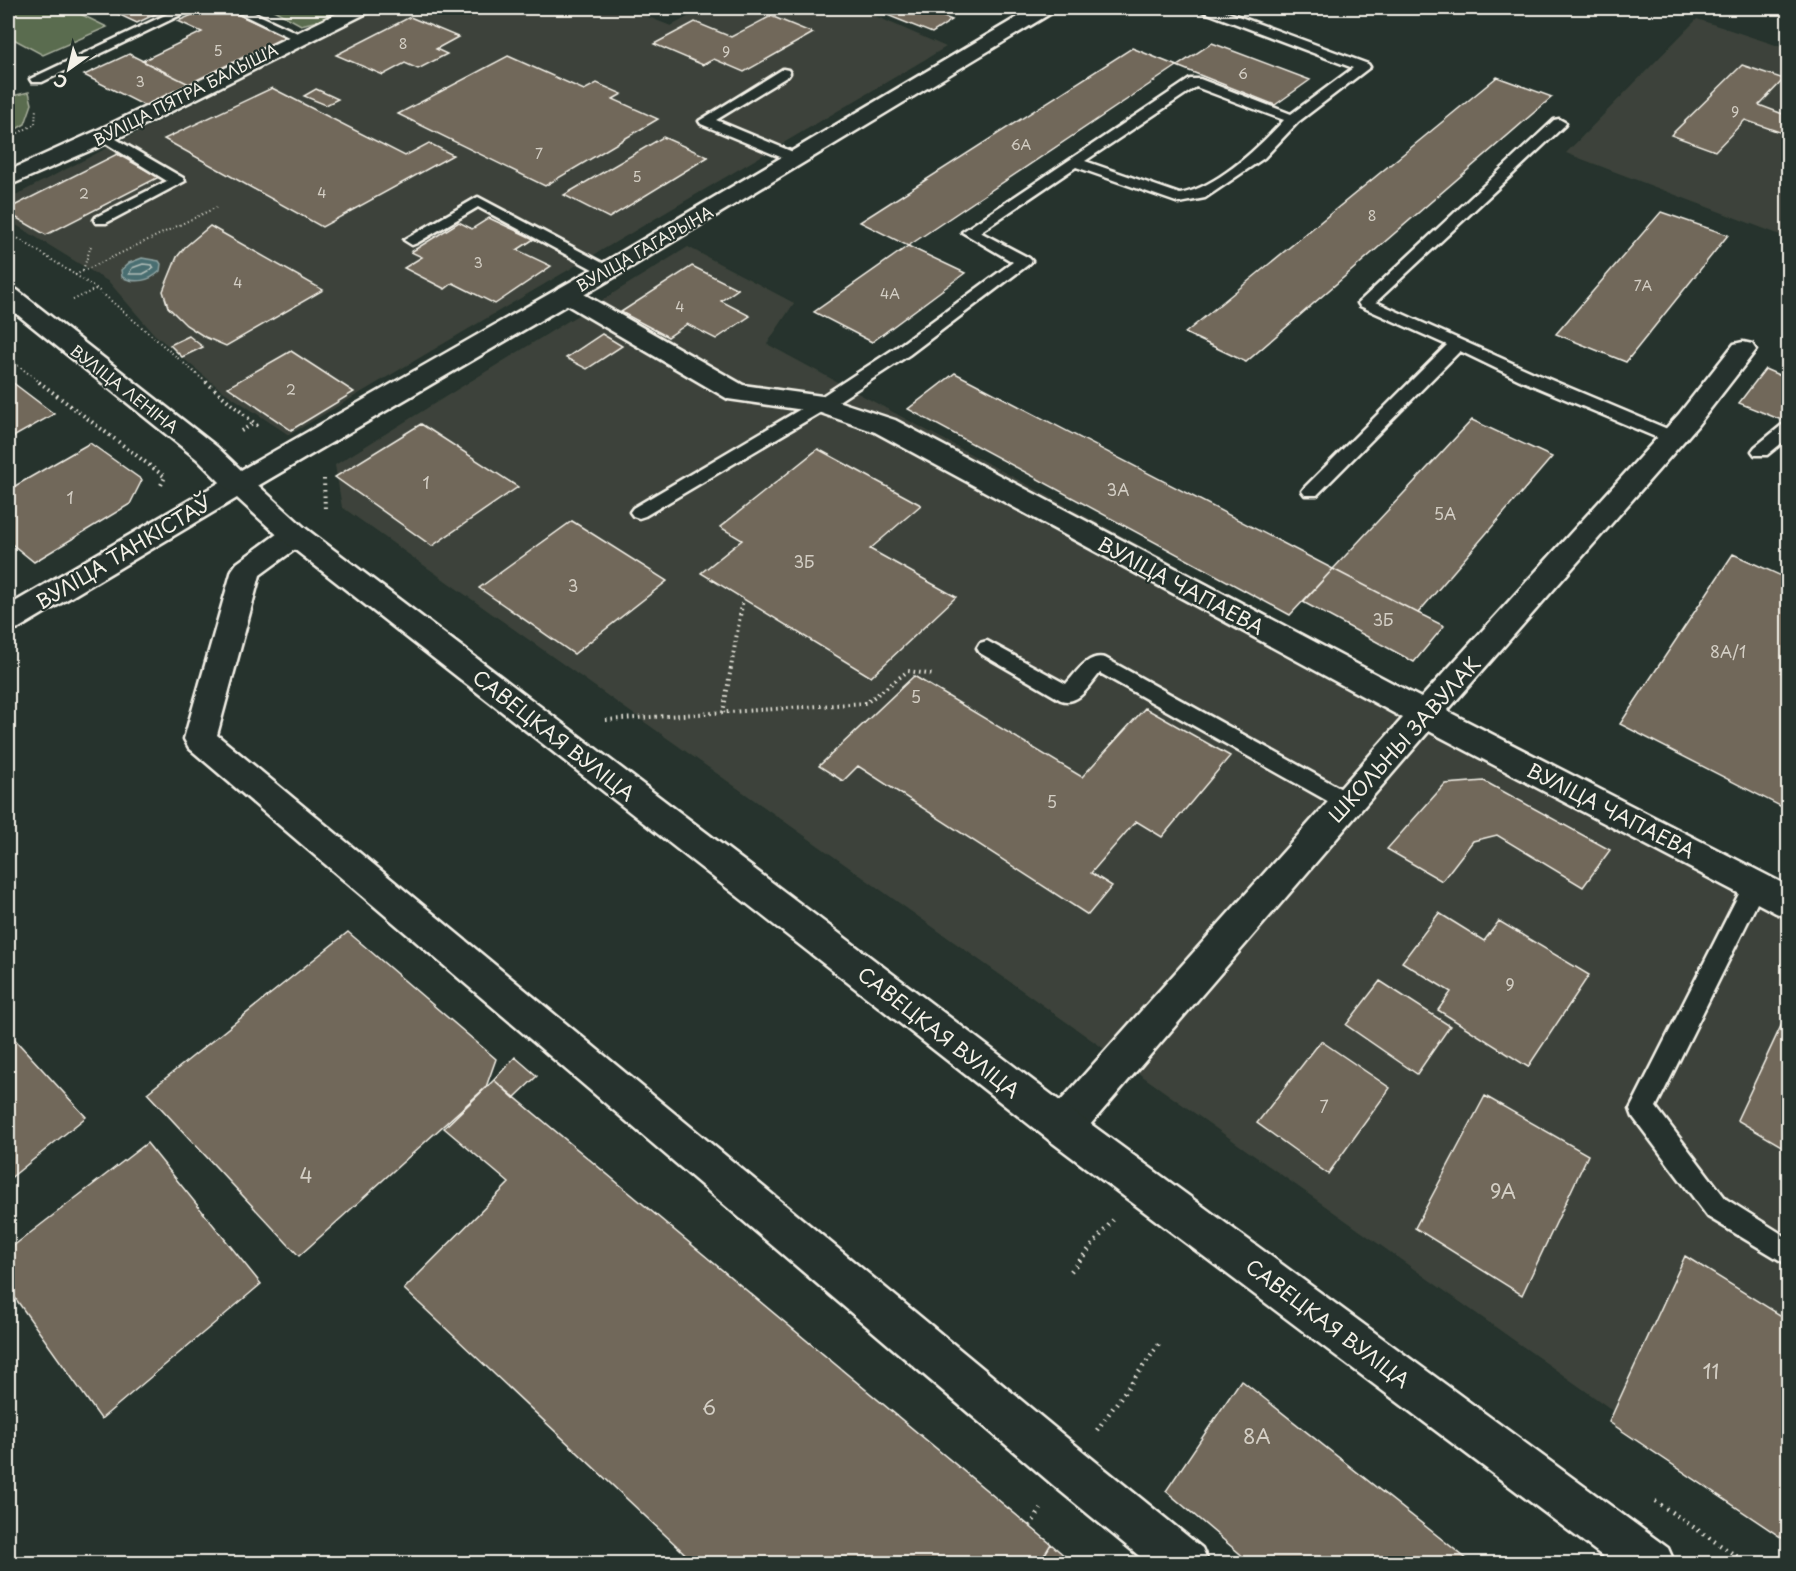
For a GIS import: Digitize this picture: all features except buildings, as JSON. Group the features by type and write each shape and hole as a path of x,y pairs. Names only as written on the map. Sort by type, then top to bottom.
{"street":[{"name":"ВУЛІЦА ПЯТРА БАЛЫША","path":"8,179 104,136 362,8"},
{"name":"ВУЛІЦА ГАГАРЫНА","path":"239,484 607,271 1046,8"},
{"name":"ВУЛІЦА ЧАПАЕВА","path":"566,294 737,393 822,404 885,426 1425,714 1788,903"},
{"name":"ВУЛІЦА ЛЕНІНА","path":"8,295 207,453 239,484"},
{"name":"ШКОЛЬНЫ ЗАВУЛАК","path":"1063,1127 1671,437 1743,350"},
{"name":"САВЕЦКАЯ ВУЛІЦА","path":"239,484 295,535 1063,1127 1652,1563"},
{"name":"ВУЛІЦА ТАНКІСТАЎ","path":"8,620 239,484"},
{"path":"295,535 247,570 200,739 1069,1469 1186,1563"}],"lane":[{"path":"37,79 189,8"},
{"path":"235,8 300,37"},
{"path":"1074,162 1179,199 1200,195 1259,156 1293,119 1363,67 1206,8"},
{"path":"783,73 706,121 795,158"},
{"path":"639,512 822,404 903,351 1024,261 969,232 1195,81 1293,119"},
{"path":"1560,123 1366,303 1526,376 1671,437"},
{"path":"101,220 178,181 104,136"},
{"path":"412,240 478,201 607,271"},
{"path":"1311,491 1458,344"},
{"path":"1761,451 1788,429"},
{"path":"987,648 1068,695 1098,663 1347,802"},
{"path":"1755,885 1642,1109 1718,1208 1788,1252"}],"path":[{"path":"75,274 217,207"},
{"path":"8,232 96,288 253,424 263,430"},
{"path":"8,358 165,477 160,488"},
{"path":"235,435 253,424"},
{"path":"723,713 743,598"},
{"path":"606,720 866,703 909,671 935,675"},
{"path":"1071,1271 1111,1223"}],"shaded area":[{"path":"379,8 625,8 671,26 704,8 857,8 946,47 289,435 220,389 154,334 109,282 8,220 8,199"},
{"path":"1697,19 1788,49 1788,238 1566,153"},
{"path":"688,247 794,303 767,344 1788,896 1788,1535 342,507 335,465"}],"green space":[{"path":"8,8 68,8 107,27 43,55 8,36"},
{"path":"270,8 348,8 322,20 301,25"},
{"path":"29,92 32,104 25,124 8,134 8,97"}],"water":[{"path":"142,258 159,261 160,271 142,280 122,277 121,270 129,263"}]}
